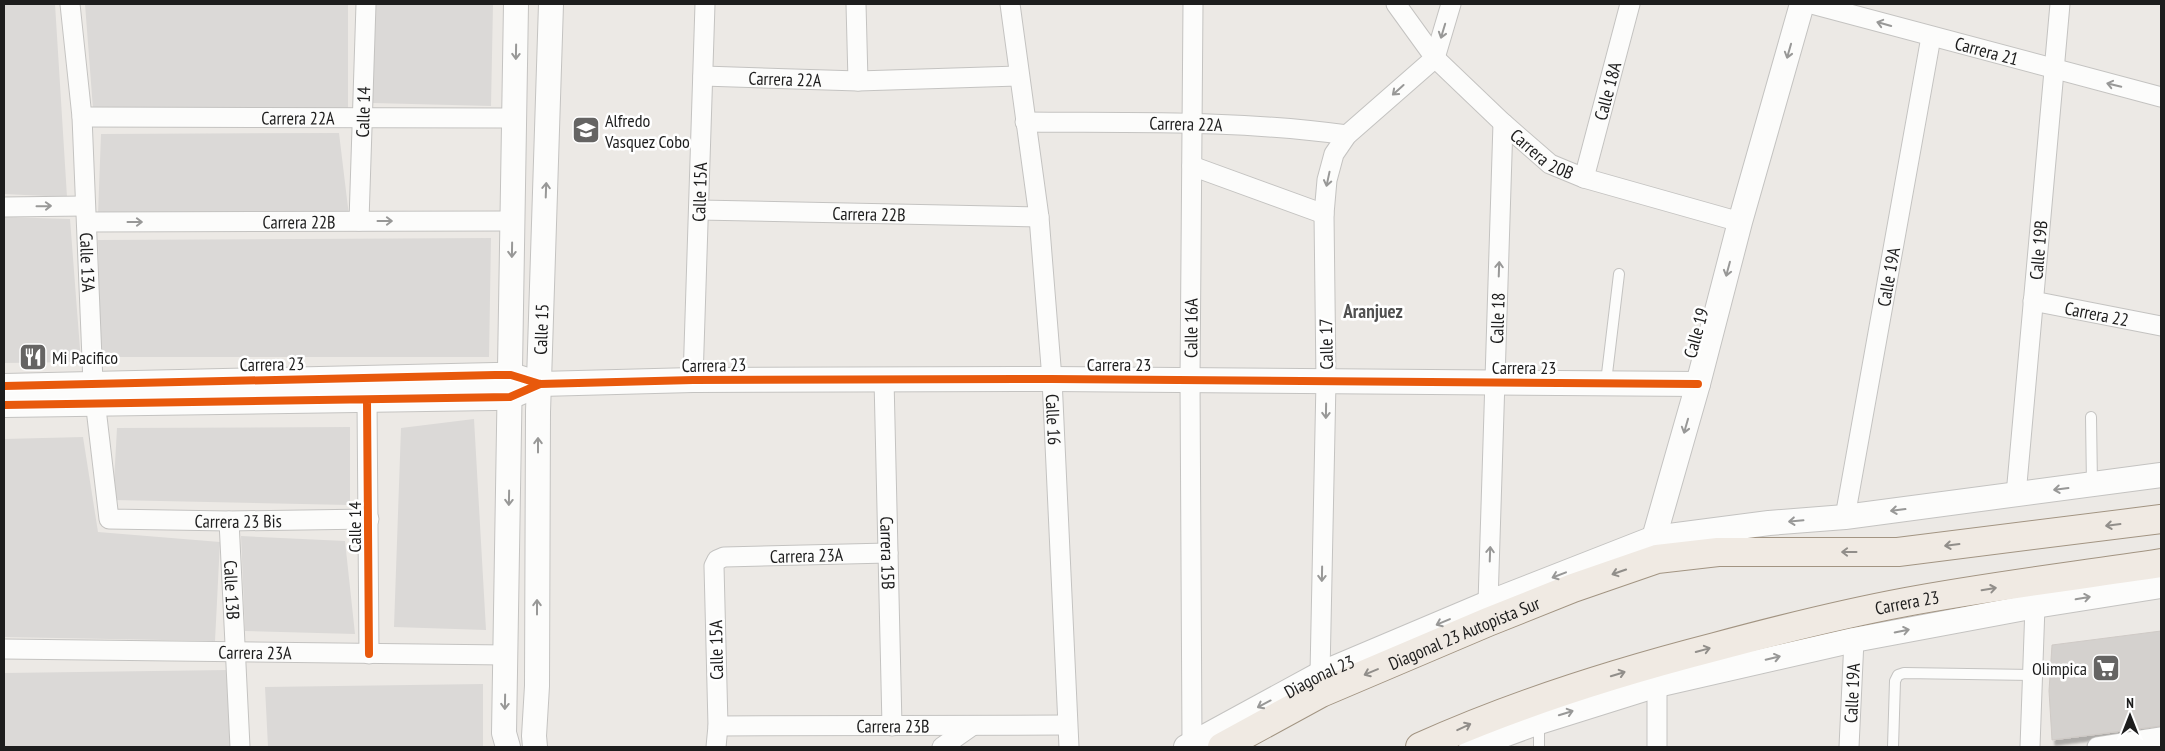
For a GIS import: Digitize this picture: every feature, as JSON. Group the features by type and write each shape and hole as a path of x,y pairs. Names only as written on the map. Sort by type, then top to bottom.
{"main road":[{"name":"Diagonal 23 Autopista Sur","path":"1222,747 1321,693 1655,548 1718,552 1898,552 2161,519"},
{"name":"Carrera 23","path":"1657,673 1777,630 1906,602 2161,563"},
{"path":"1420,747 1479,720 1657,673"}],"street":[{"name":"Calle 13A","path":"70,4 82,117 94,394 108,519"},
{"name":"Calle 14","path":"359,222 366,4"},
{"name":"Calle 15","path":"506,742 516,4"},
{"name":"Calle 15","path":"537,686 540,384 551,4"},
{"name":"Calle 15A","path":"693,380 705,4"},
{"path":"856,4 858,81"},
{"name":"Calle 16","path":"1010,4 1018,76 1039,217 1052,379 1069,747"},
{"name":"Calle 16A","path":"1189,745 1193,4"},
{"name":"Carrera 20B","path":"1396,4 1435,58 1503,123 1550,164 1584,178 1740,222"},
{"path":"1435,58 1451,4"},
{"name":"Calle 18A","path":"1584,178 1630,4"},
{"name":"Calle 19","path":"1655,548 1740,222 1802,4"},
{"name":"Carrera 21","path":"1812,4 2161,97"},
{"name":"Calle 19B","path":"2016,494 2060,4"},
{"name":"Calle 19A","path":"1845,517 1931,37"},
{"name":"Calle 17","path":"1320,674 1326,381 1324,214 1327,180 1334,154 1347,135 1435,58"},
{"name":"Carrera 22A","path":"703,76 858,81 1018,76"},
{"name":"Carrera 22A","path":"82,117 515,118"},
{"name":"Carrera 22A","path":"1025,122 1192,124 1306,129 1347,135"},
{"name":"Calle 18","path":"1488,603 1503,123"},
{"path":"1192,166 1324,214"},
{"name":"Carrera 22B","path":"4,207 86,214 359,222 513,222"},
{"name":"Carrera 22B","path":"699,210 1039,217"},
{"name":"Carrera 22","path":"2033,301 2161,326"},
{"name":"Carrera 15B","path":"884,379 892,726"},
{"name":"Carrera 23","path":"4,386 94,394 367,400 540,384 693,380 1052,379 1698,384"},
{"name":"Carrera 23","path":"4,405 94,394 510,386"},
{"name":"Calle 14","path":"367,400 369,654"},
{"path":"1655,548 1769,523 1845,517 2161,475"},
{"name":"Carrera 23 Bis","path":"108,519 229,521 369,519"},
{"name":"Calle 13B","path":"229,521 240,747"},
{"name":"Diagonal 23","path":"1189,745 1320,674 1488,603 1655,548"},
{"name":"Carrera 23A","path":"724,557 888,553"},
{"name":"Calle 15A","path":"716,747 718,726 714,566 717,560 724,557"},
{"name":"Carrera 23","path":"1657,673 1854,640 2035,606 2161,586"},
{"path":"2030,747 2035,606"},
{"name":"Calle 19A","path":"1849,747 1854,640"},
{"name":"Carrera 23A","path":"4,650 506,656"},
{"path":"1471,747 1539,722 1657,673 1657,747"},
{"path":"535,747 534,712 537,686"},
{"path":"537,686 546,747"},
{"name":"Carrera 23B","path":"718,726 1067,725"},
{"path":"942,747 972,726"},
{"path":"2097,747 2161,737"}],"lane":[{"path":"1606,382 1620,274"},
{"path":"2090,417 2092,484"},
{"path":"1893,747 1895,681 1904,672 2032,675"},
{"path":"1539,722 1539,747"}],"shaded area":[{"path":"4,4 55,4 67,197 4,194"},
{"path":"85,4 348,4 348,112 93,109"},
{"path":"374,4 493,4 491,106 373,103"},
{"path":"339,133 349,216 98,215 101,134"},
{"path":"4,217 70,219 81,362 4,363"},
{"path":"491,238 489,357 101,357 98,240"},
{"path":"474,419 486,630 394,627 401,428"},
{"path":"350,427 350,505 113,500 117,428"},
{"path":"83,437 98,532 220,542 215,641 4,637 4,439"},
{"path":"241,536 345,541 355,634 245,631"},
{"path":"229,670 230,747 4,747 4,673"},
{"path":"483,684 483,747 268,747 265,687"}],"building":[{"name":"Olimpica","path":"2161,631 2161,726 2052,740 2049,691 2052,645"}],"cycle path":[{"path":"4,386 495,375 511,375 540,384 693,380 1052,379 1698,384"},
{"path":"4,405 510,397 540,384"},
{"path":"367,400 369,654"}],"place":[{"name":"Alfredo Vasquez Cobo","path":"586,130"},
{"name":"Mi Pacifico","path":"33,357"},
{"name":"Olimpica","path":"2106,668"}],"district":[{"name":"Aranjuez","path":"1373,311"}]}
